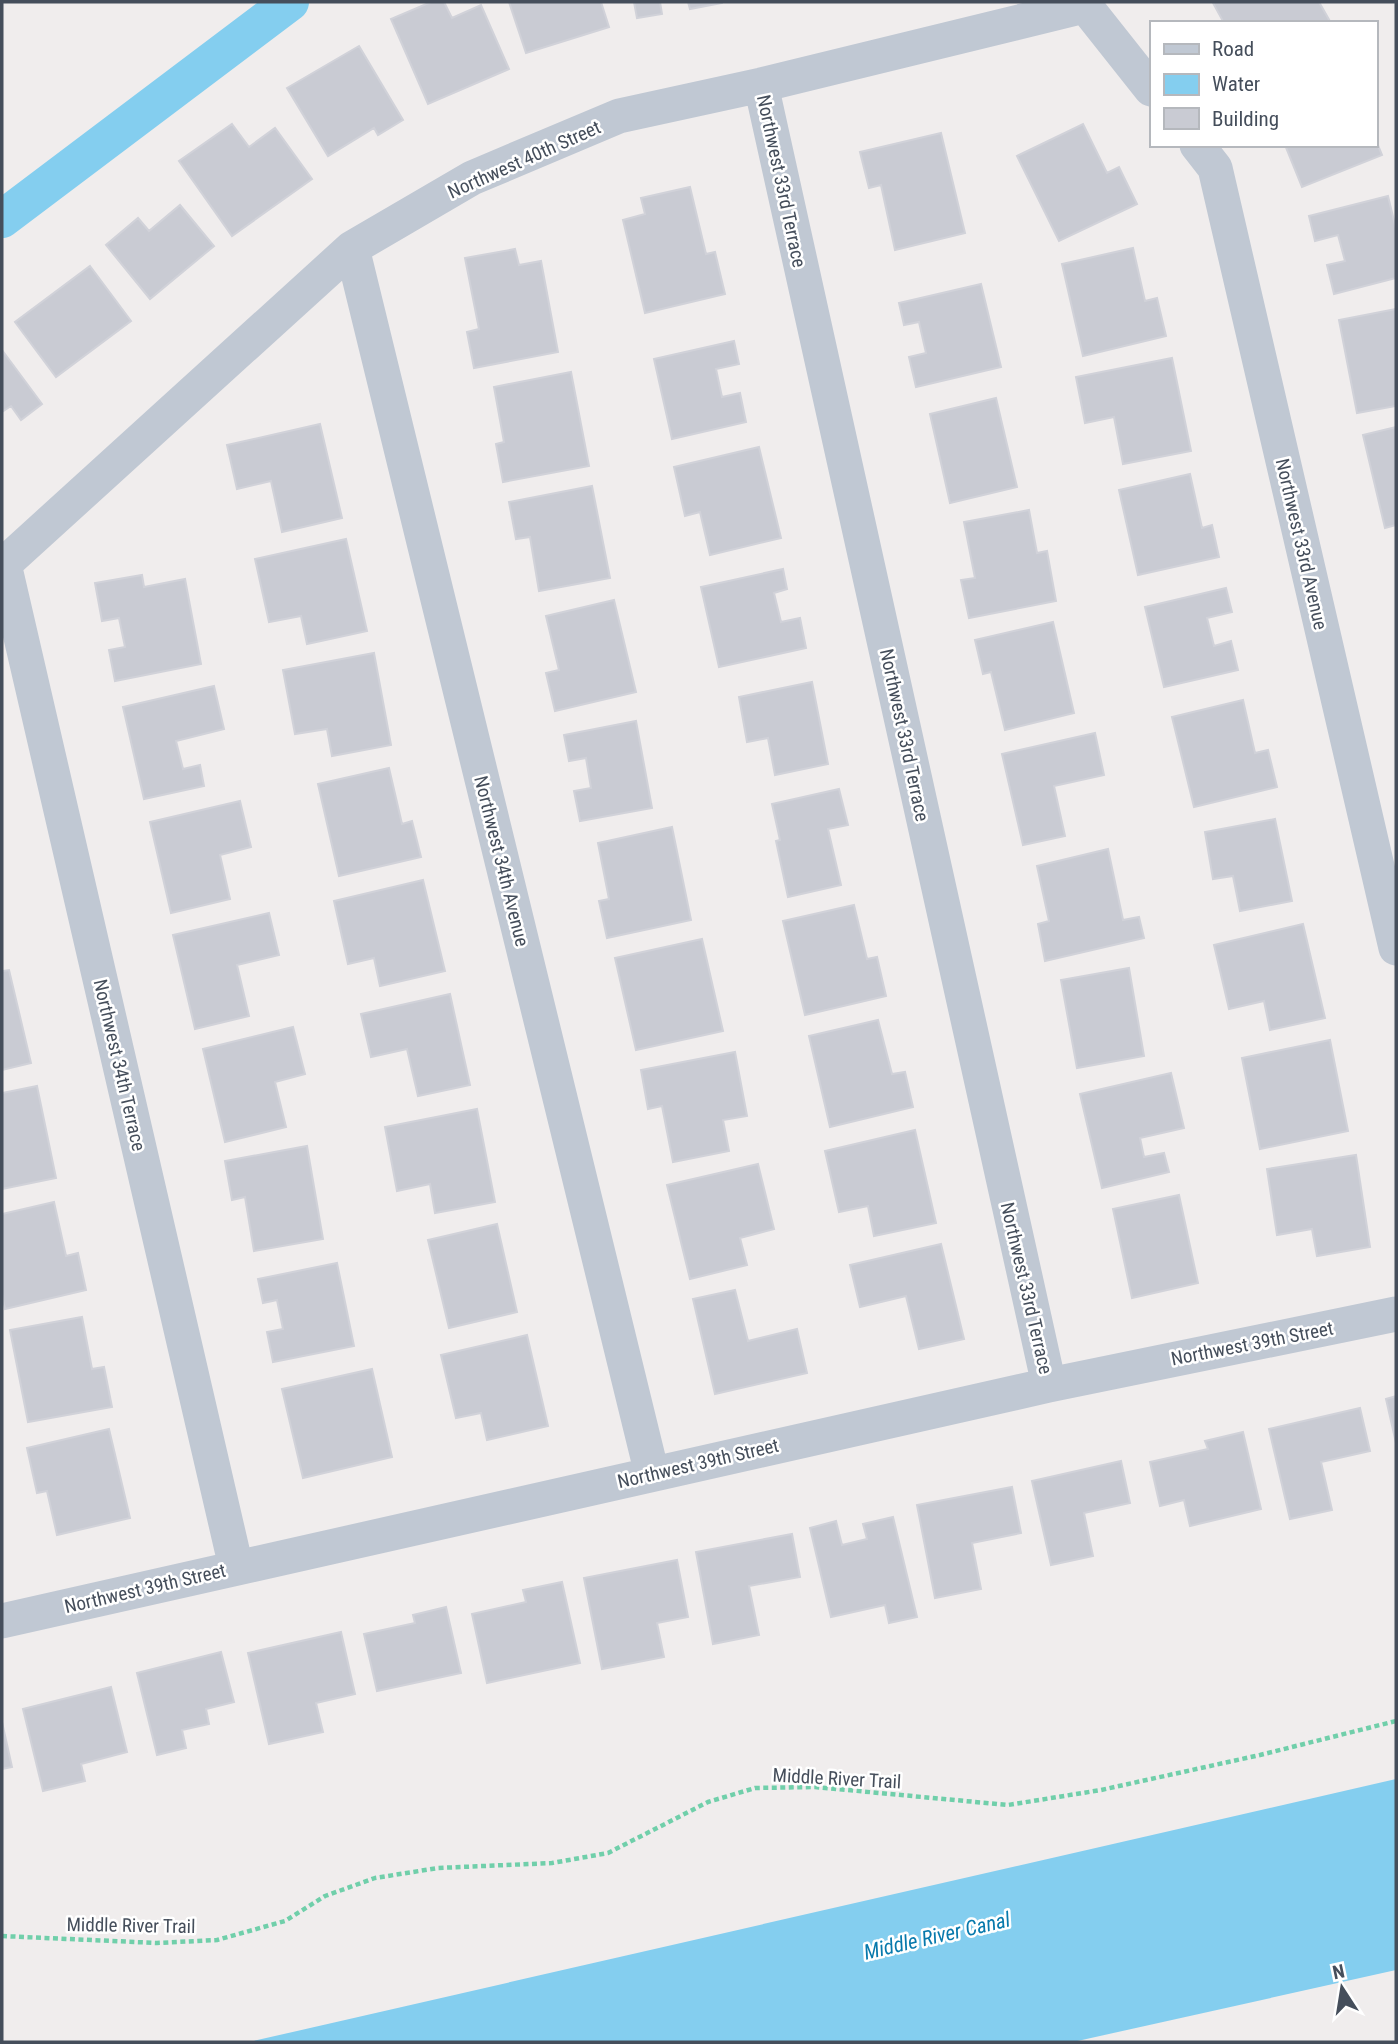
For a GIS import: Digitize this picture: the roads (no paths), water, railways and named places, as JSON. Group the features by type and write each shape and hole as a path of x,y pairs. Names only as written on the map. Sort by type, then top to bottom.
{"street":[{"name":"Northwest 40th Street","path":"3,565 352,248 472,178 619,116 761,85 1083,4"},
{"path":"1083,4 1150,88"},
{"name":"Northwest 33rd Terrace","path":"761,85 1049,1385"},
{"name":"Northwest 33rd Avenue","path":"1199,147 1215,168 1396,948"},
{"name":"Northwest 34th Avenue","path":"352,248 652,1474"},
{"name":"Northwest 34th Terrace","path":"3,565 236,1567"},
{"name":"Northwest 39th Street","path":"2,1621 1049,1385 1396,1314"}],"water":[{"name":"Middle River Canal","path":"1396,1779 1396,1970 1073,2042 249,2042"}],"waterway":[{"path":"2,219 290,2"}]}
